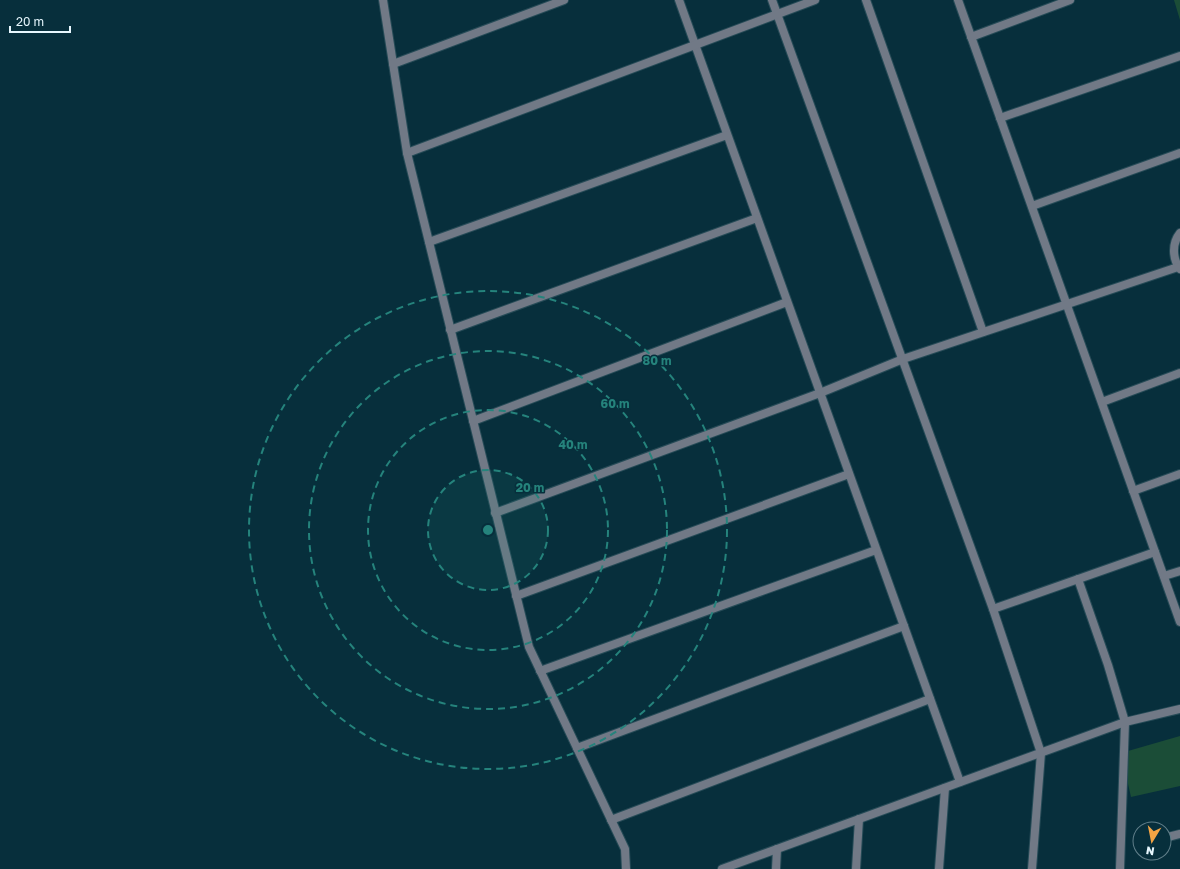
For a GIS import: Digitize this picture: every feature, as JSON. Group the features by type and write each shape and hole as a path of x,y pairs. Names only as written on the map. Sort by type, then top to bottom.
{"street":[{"path":"383,0 407,153 528,647 625,849 626,869"},
{"path":"393,64 564,0"},
{"path":"679,0 960,782"},
{"path":"772,0 993,609 1041,753 1032,869"},
{"path":"407,153 815,0"},
{"path":"866,0 983,332"},
{"path":"958,0 1180,622"},
{"path":"971,37 1070,0"},
{"path":"1000,118 1180,56"},
{"path":"429,242 727,135"},
{"path":"1032,206 1180,153"},
{"path":"450,330 757,218"},
{"path":"496,513 820,394 903,359 1179,268 1175,258 1174,247 1180,233"},
{"path":"473,421 787,302"},
{"path":"1102,402 1180,373"},
{"path":"516,596 849,474"},
{"path":"1133,491 1180,474"},
{"path":"540,671 876,550"},
{"path":"993,609 1155,552"},
{"path":"1164,576 1180,571"},
{"path":"1078,579 1108,665 1125,722 1120,869"},
{"path":"577,748 904,626"},
{"path":"611,820 930,700"},
{"path":"722,869 1125,722 1180,709"},
{"path":"939,869 945,788"},
{"path":"856,869 859,819"},
{"path":"776,869 777,849"}],"green space":[{"path":"1174,0 1180,0 1180,20"},
{"path":"1180,736 1180,786 1131,797 1121,753"}]}
